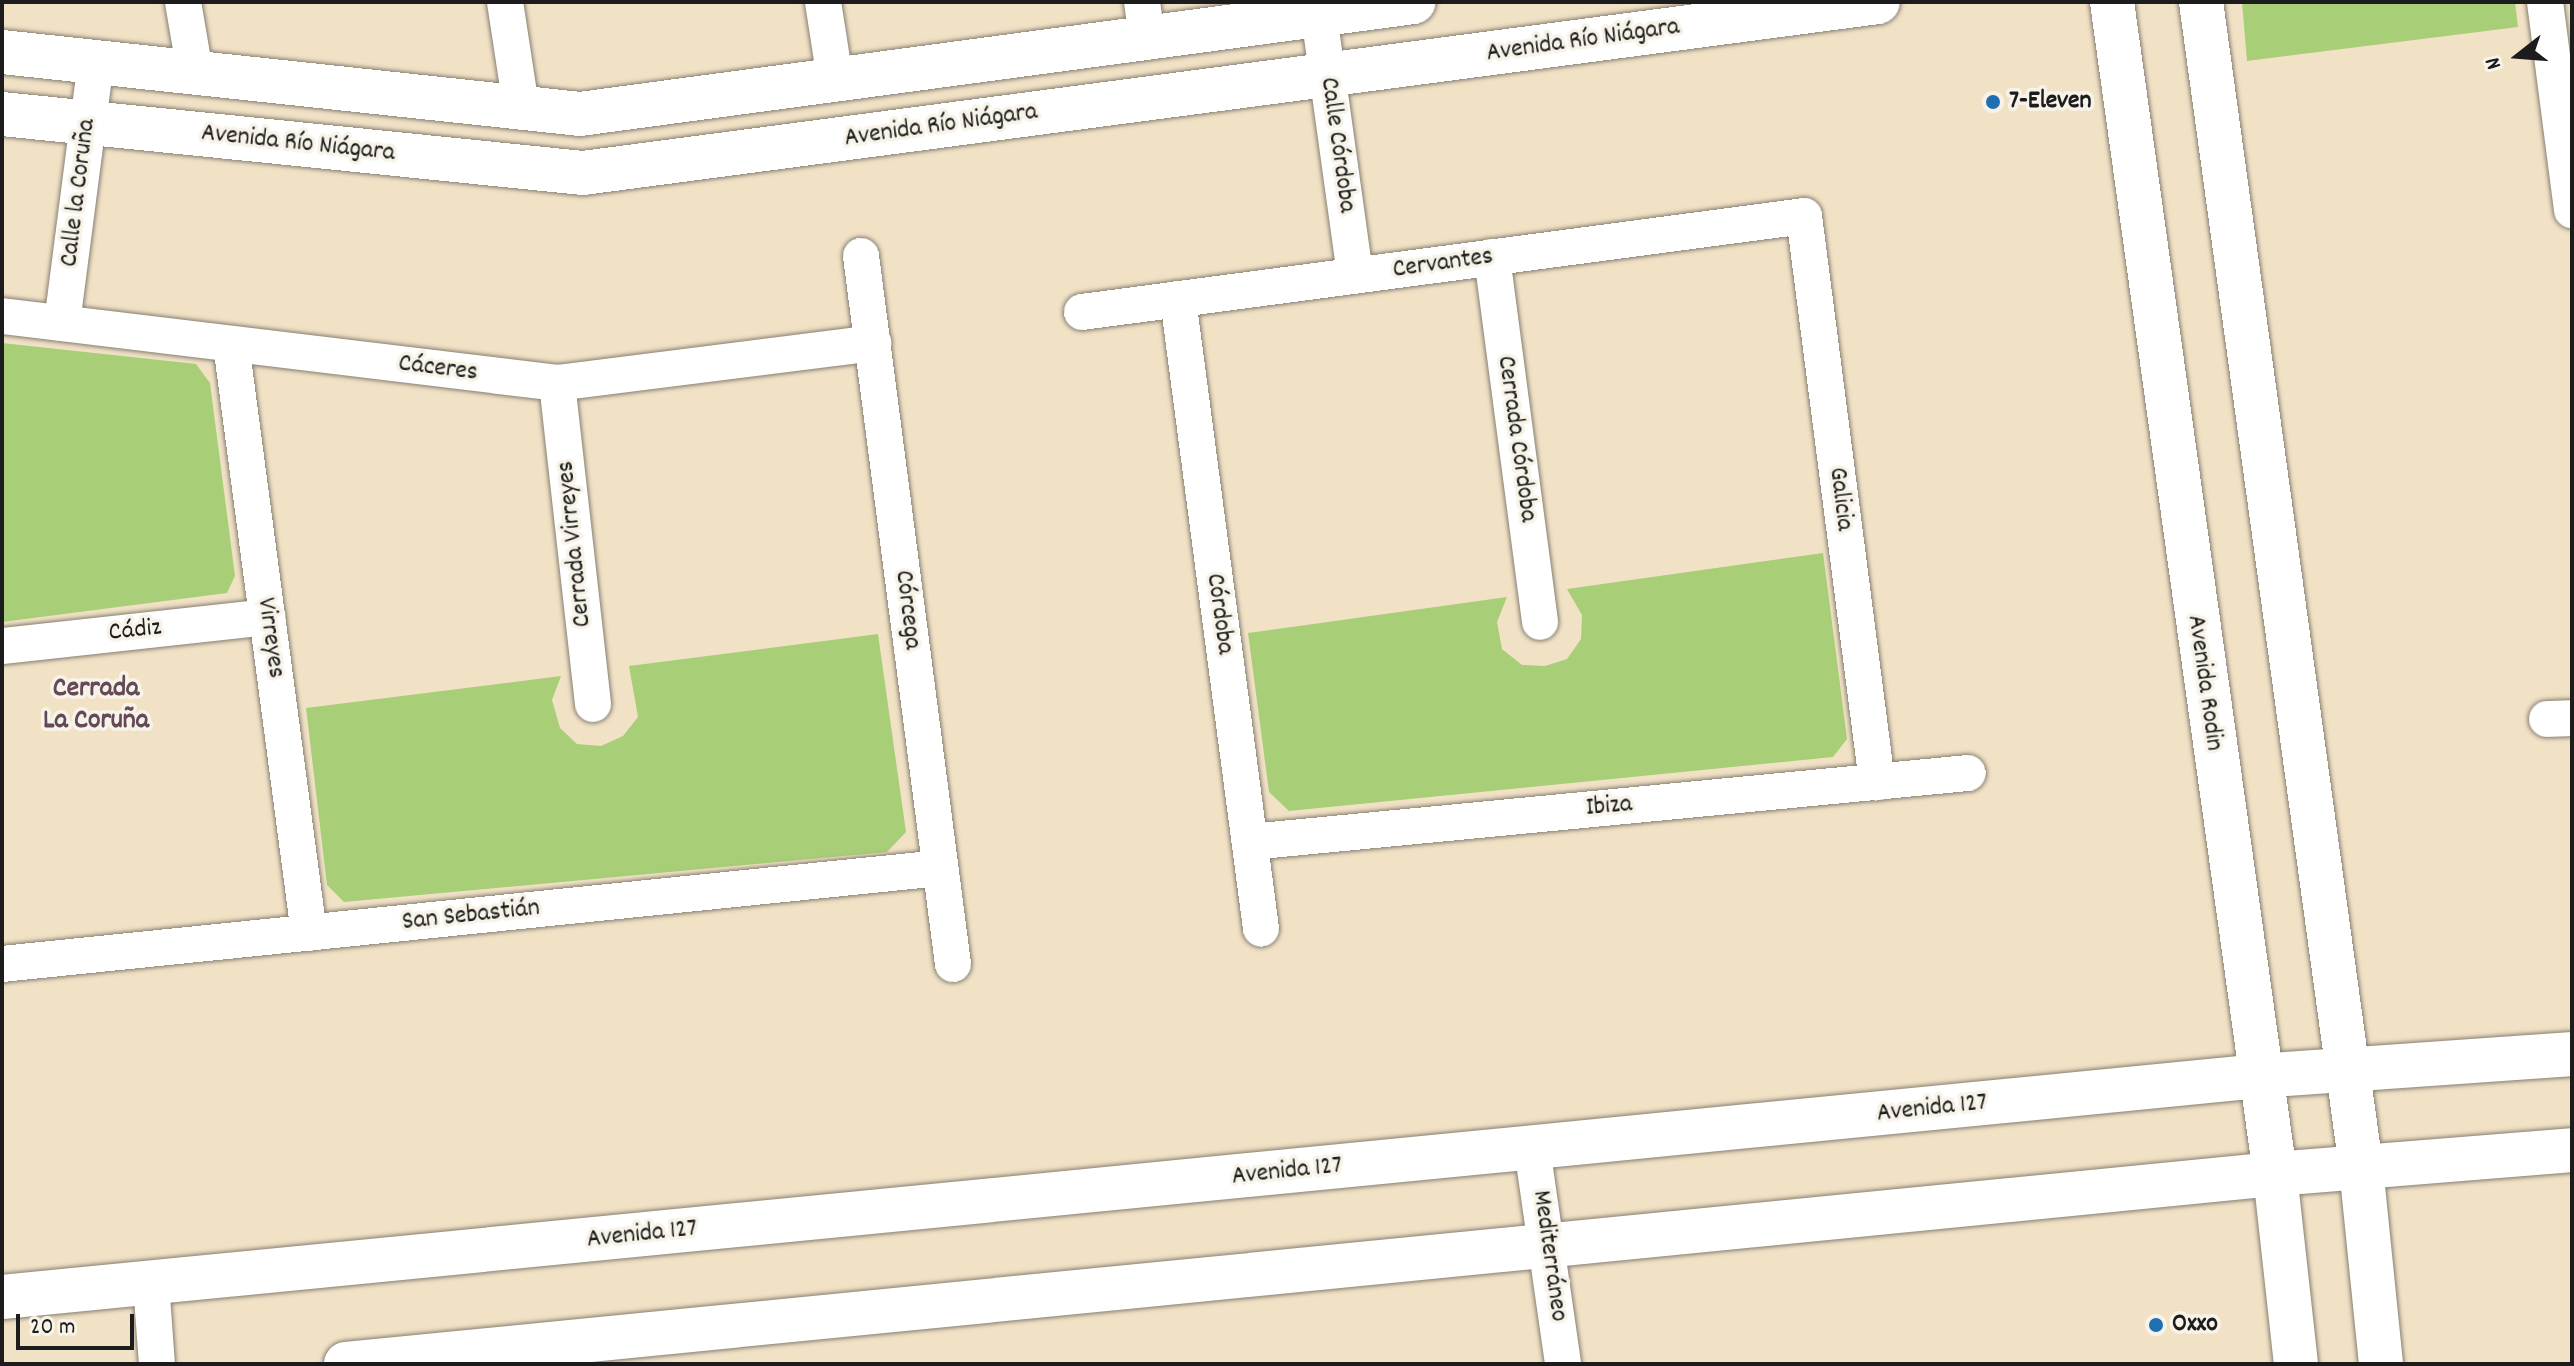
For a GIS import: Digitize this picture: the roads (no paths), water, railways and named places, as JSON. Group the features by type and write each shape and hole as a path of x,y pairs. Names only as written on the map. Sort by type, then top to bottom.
{"main road":[{"path":"2,52 580,114 835,79 1144,20 1319,15 1414,2"},
{"name":"Avenida Río Niágara","path":"2,114 583,173 1327,75 1784,8 1878,2"},
{"name":"Avenida Rodin","path":"2112,2 2258,1076 2275,1174 2296,1364"},
{"path":"2201,2 2361,1167 2381,1364"},
{"name":"Avenida 127","path":"2,1297 2258,1076 2572,1054"},
{"path":"346,1364 2275,1174 2572,1150"}],"street":[{"path":"183,2 195,72"},
{"path":"505,2 521,107"},
{"path":"823,2 835,79"},
{"path":"2545,2 2572,210"},
{"name":"Calle Córdoba","path":"1319,15 1355,276"},
{"name":"Calle la Coruña","path":"62,323 96,62"},
{"name":"Cervantes","path":"1082,312 1804,216"},
{"name":"Galicia","path":"1804,216 1877,782"},
{"name":"Córcega","path":"861,256 953,964"},
{"name":"Cerrada Córdoba","path":"1492,257 1540,622"},
{"name":"Córdoba","path":"1178,299 1261,929"},
{"name":"Cáceres","path":"2,316 557,383 873,343"},
{"name":"Virreyes","path":"231,344 309,933"},
{"name":"Cerrada Virreyes","path":"557,383 593,704"},
{"name":"Cádiz","path":"2,646 267,617"},
{"name":"Ibiza","path":"1250,842 1968,773"},
{"name":"San Sebastián","path":"2,964 940,868"},
{"name":"Mediterráneo","path":"1532,1148 1549,1245 1563,1364"},
{"path":"151,1283 157,1364"}],"place":[{"name":"7-Eleven","path":"1993,102"},
{"name":"Oxxo","path":"2156,1325"}],"district":[{"name":"Cerrada La Coruña","path":"96,706"}]}
